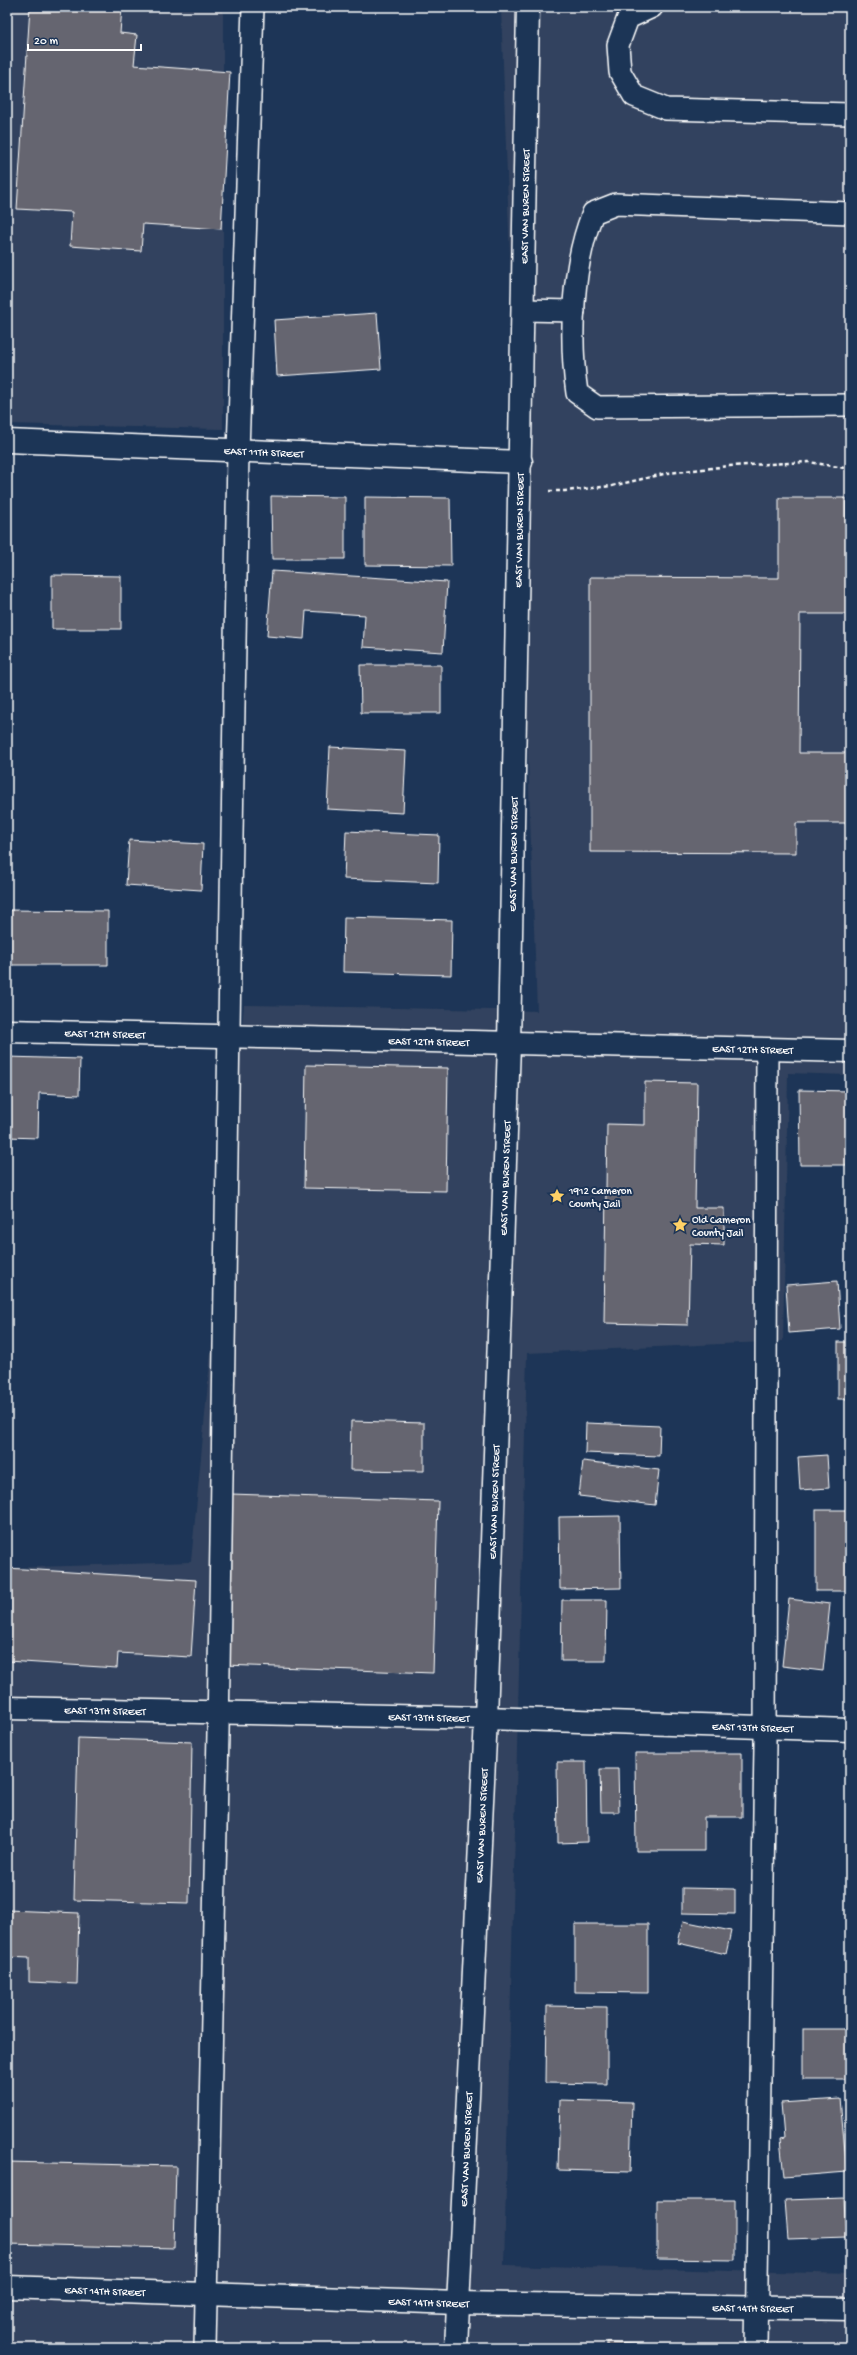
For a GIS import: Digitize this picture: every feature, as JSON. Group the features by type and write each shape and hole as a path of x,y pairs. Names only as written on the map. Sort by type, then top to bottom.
{"street":[{"name":"EAST VAN BUREN STREET","path":"456,2348 486,1718 509,1044 521,462 528,7"},
{"name":"EAST 11TH STREET","path":"7,442 521,462"},
{"name":"EAST 12TH STREET","path":"7,1031 850,1051"},
{"name":"EAST 13TH STREET","path":"7,1708 486,1718 850,1730"},
{"name":"EAST 14TH STREET","path":"7,2287 457,2303 850,2309"}],"lane":[{"path":"205,2348 230,1037 238,451 253,7"},
{"path":"652,7 628,18 618,45 620,72 634,96 666,109 850,114"},
{"path":"850,213 616,204 593,213 584,235 574,311 572,359 577,393 598,407 850,405"},
{"path":"523,310 574,311"},
{"path":"756,2348 765,1728 767,1050"}],"path":[{"path":"520,489 565,491 612,486 668,473 729,466 809,462 850,469"}],"shaded area":[{"path":"7,7 223,7 223,429 7,424"},
{"path":"501,7 850,7 850,1075 788,1073 783,1341 527,1353 504,2265 850,2274 850,2348 7,2348 7,1568 191,1562 244,1005 537,1011"}],"building":[{"path":"30,7 122,7 120,33 137,35 134,65 230,72 221,229 143,224 141,251 70,246 72,212 17,209"},
{"path":"377,313 381,369 277,376 274,320"},
{"path":"271,496 345,497 345,559 272,559"},
{"path":"365,497 450,498 451,566 365,565"},
{"path":"779,498 846,498 846,526 850,526 850,614 800,614 799,753 850,753 850,823 796,823 796,853 590,852 590,577 779,578"},
{"path":"272,571 447,582 443,652 363,647 365,615 306,611 304,639 267,636"},
{"path":"52,575 121,576 121,629 52,629"},
{"path":"360,665 441,665 441,713 361,713"},
{"path":"330,747 406,751 403,813 327,809"},
{"path":"346,831 439,835 438,883 344,879"},
{"path":"129,840 203,844 201,890 126,885"},
{"path":"7,910 108,911 108,965 7,965"},
{"path":"344,917 452,920 451,975 343,972"},
{"path":"7,1057 80,1059 79,1095 39,1093 38,1138 7,1137"},
{"path":"306,1065 448,1068 446,1191 304,1188"},
{"path":"645,1082 697,1083 695,1208 724,1208 724,1245 690,1244 688,1325 604,1323 607,1124 645,1125"},
{"path":"799,1090 850,1091 850,1165 800,1165"},
{"path":"837,1281 840,1329 789,1333 786,1285"},
{"path":"838,1342 850,1342 850,1399 838,1399"},
{"path":"351,1421 424,1423 424,1471 350,1470"},
{"path":"586,1423 660,1426 659,1456 585,1453"},
{"path":"827,1455 829,1488 800,1490 798,1457"},
{"path":"583,1461 659,1470 655,1505 579,1496"},
{"path":"231,1494 438,1501 433,1673 225,1665"},
{"path":"816,1510 850,1510 850,1591 816,1591"},
{"path":"620,1516 621,1588 560,1589 559,1517"},
{"path":"7,1568 196,1580 191,1657 118,1653 117,1668 7,1661"},
{"path":"789,1599 830,1604 823,1671 782,1666"},
{"path":"562,1600 607,1600 606,1661 561,1661"},
{"path":"78,1738 192,1742 189,1903 74,1900"},
{"path":"635,1753 742,1753 742,1817 704,1817 704,1851 636,1851"},
{"path":"557,1762 586,1762 587,1842 558,1843"},
{"path":"600,1769 618,1769 619,1812 601,1812"},
{"path":"682,1888 735,1889 735,1914 682,1913"},
{"path":"7,1910 79,1913 77,1984 29,1982 29,1958 7,1957"},
{"path":"683,1921 731,1931 726,1954 678,1943"},
{"path":"575,1924 648,1924 648,1993 575,1992"},
{"path":"547,2006 607,2007 607,2084 546,2083"},
{"path":"803,2029 850,2029 850,2079 803,2079"},
{"path":"840,2099 847,2172 784,2177 780,2139 784,2138 781,2103"},
{"path":"560,2100 632,2102 630,2172 558,2170"},
{"path":"7,2162 176,2166 174,2248 7,2244"},
{"path":"844,2198 846,2237 788,2239 785,2200"},
{"path":"657,2200 735,2200 735,2260 657,2259"},
{"path":"607,2343 732,2347 732,2348 607,2348"}],"place":[{"name":"1912 Cameron County Jail","path":"557,1196"},
{"name":"Old Cameron County Jail","path":"680,1225"}]}
